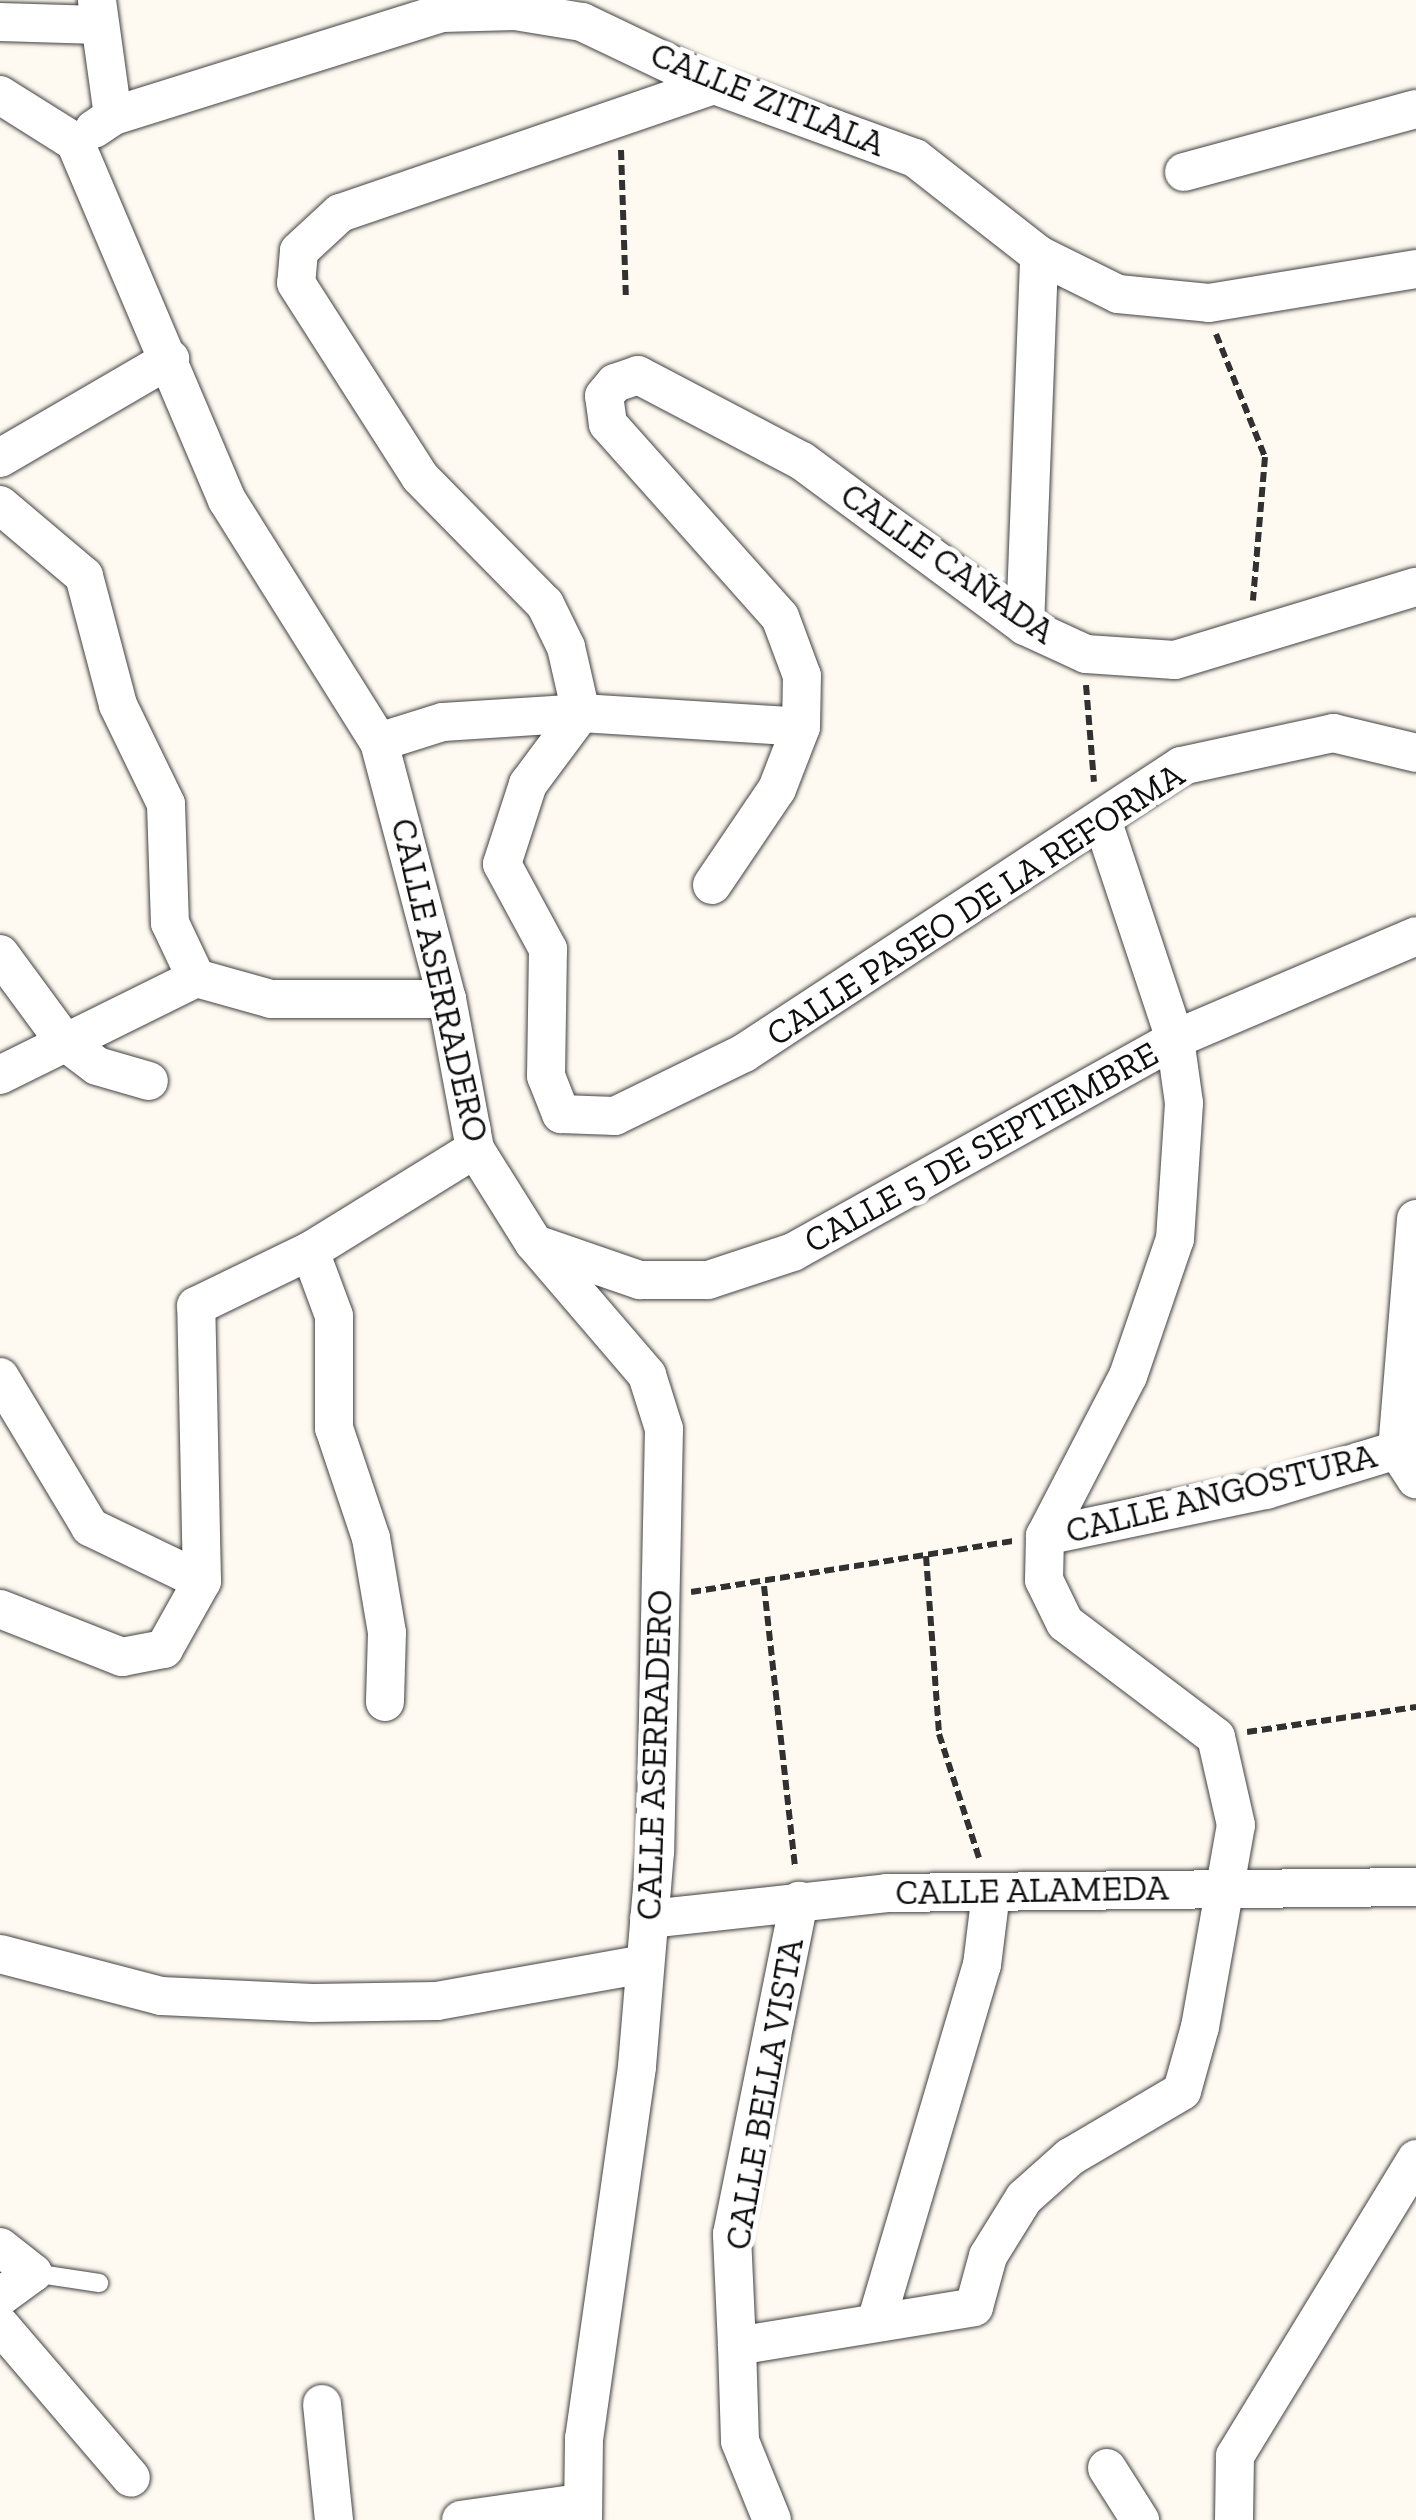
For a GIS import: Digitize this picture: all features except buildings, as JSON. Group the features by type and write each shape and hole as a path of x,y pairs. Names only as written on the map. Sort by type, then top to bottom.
{"street":[{"path":"0,22 98,13 114,116"},
{"name":"CALLE ZITLALA","path":"75,142 114,116 442,13 582,22 714,85 915,158 1039,255 1118,294 1209,304 1416,269"},
{"path":"581,713 546,604 420,477 296,282 299,251 340,213 620,124 714,85"},
{"path":"0,95 75,142"},
{"path":"1184,172 1416,108"},
{"name":"CALLE ASERRADERO","path":"75,142 228,500 379,742 447,999 475,1149 534,1243 647,1376 664,1429 649,1919 582,2511"},
{"path":"1026,626 1039,255"},
{"path":"0,458 170,359"},
{"name":"CALLE CAÑADA","path":"801,727 802,676 780,617 608,424 604,396 615,382 638,375 802,461 1026,626 1086,654 1175,660 1248,644 1416,587"},
{"path":"0,505 84,576 118,705 166,804 170,923 196,978"},
{"path":"379,742 442,722 581,713 801,727 777,789 712,885"},
{"name":"CALLE PASEO DE LA REFORMA","path":"581,713 528,784 503,840 502,864 548,949 551,1100 561,1114 615,1116 744,1053 1182,766 1265,741 1333,733 1416,753"},
{"path":"737,2346 877,2319 952,2318 974,2307 988,2256 1024,2198 1070,2157 1182,2091 1236,1825 1216,1737 1066,1624 1044,1580 1045,1536 1128,1376 1163,1284 1184,1103 1175,1039 1102,820"},
{"name":"CALLE 5 DE SEPTIEMBRE","path":"534,1243 640,1280 708,1280 793,1252 1175,1039 1415,946"},
{"path":"0,954 64,1041 97,1066 149,1081"},
{"path":"0,1076 196,978 271,1000 447,999"},
{"path":"0,1609 143,1659 182,1628 202,1581 196,1306 310,1251 475,1149"},
{"path":"1406,1464 1416,1219"},
{"path":"310,1251 334,1316 338,1446 371,1538 387,1633 384,1702"},
{"path":"4,1388 90,1527 202,1581"},
{"name":"CALLE ANGOSTURA","path":"1045,1536 1406,1464"},
{"name":"CALLE ALAMEDA","path":"649,1919 799,1901 1226,1885 1416,1887"},
{"path":"877,2319 982,1966 990,1894"},
{"name":"CALLE BELLA VISTA","path":"772,2520 740,2441 732,2234 799,1901"},
{"path":"0,1954 162,1996 313,2003 437,2000 645,1964"},
{"path":"1234,2520 1235,2456 1416,2159"},
{"path":"0,2248 33,2273 0,2296"},
{"path":"0,2325 131,2478"},
{"path":"322,2404 334,2520"},
{"path":"1106,2468 1140,2520"},
{"path":"461,2520 582,2511"}],"lane":[{"path":"33,2273 99,2283"}],"path":[{"path":"620,124 626,300"},
{"path":"1209,304 1265,458 1248,644"},
{"path":"1086,654 1087,752 1102,820"},
{"path":"659,1596 764,1586 1045,1536"},
{"path":"926,1556 940,1734 990,1894"},
{"path":"764,1586 799,1901"},
{"path":"1216,1737 1416,1707"}]}
